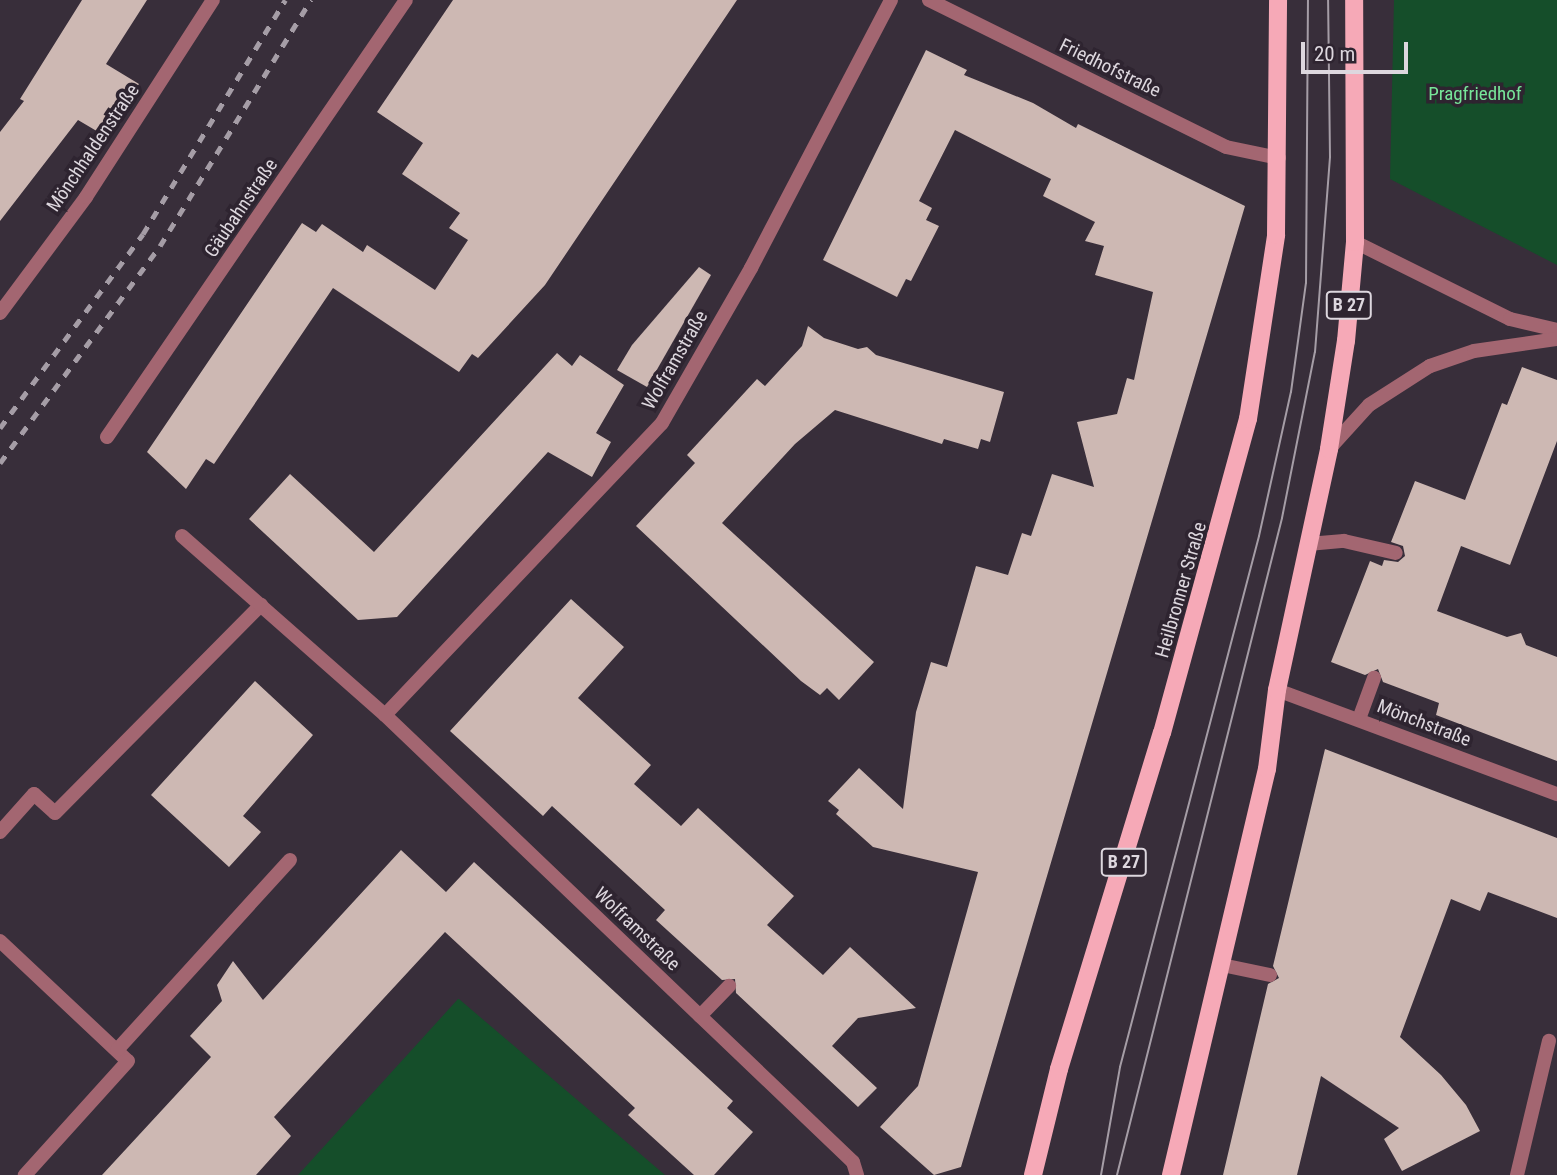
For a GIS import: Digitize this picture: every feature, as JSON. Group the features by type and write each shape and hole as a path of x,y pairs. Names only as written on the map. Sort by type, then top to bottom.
{"main road":[{"name":"Heilbronner Straße","path":"1033,1175 1059,1069 1231,493 1265,325 1279,158 1279,0"},
{"name":"B 27","path":"1171,1175 1267,769 1277,690 1329,449 1346,341 1355,242 1354,0"}],"street":[{"name":"Mönchhaldenstraße","path":"0,313 86,197 213,0"},
{"name":"Gäubahnstraße","path":"107,437 406,0"},
{"name":"Wolframstraße","path":"386,715 662,423 751,268 891,0"},
{"name":"Friedhofstraße","path":"929,0 1226,147 1279,158"},
{"path":"1355,242 1510,320 1557,330"},
{"path":"1329,449 1369,405 1430,366 1474,351 1557,339"},
{"name":"Wolframstraße","path":"182,536 386,715 853,1162 857,1175"},
{"path":"1308,544 1344,541 1396,553"},
{"path":"0,832 34,794 55,813 261,605"},
{"path":"1359,719 1374,678"},
{"name":"Mönchstraße","path":"1277,690 1557,794"},
{"path":"117,1050 290,860"},
{"path":"0,941 128,1061 25,1175"},
{"path":"1222,965 1270,975"},
{"path":"699,1016 729,986"},
{"path":"1517,1175 1549,1041"}],"green space":[{"name":"Pragfriedhof","path":"1394,0 1557,0 1557,265 1390,179"},
{"path":"459,999 665,1175 298,1175"}],"building":[{"path":"82,0 147,0 106,64 139,84 100,133 78,120 0,221 0,132 24,101 20,99"},
{"path":"453,0 737,0 545,285 478,358 472,354 459,372 333,288 214,464 206,459 186,489 147,452 302,223 316,232 322,224 363,252 367,245 435,290 468,240 449,228 460,213 402,174 423,143 377,112"},
{"path":"926,50 967,70 964,75 1033,103 1076,128 1078,124 1245,206 961,1167 934,1175 880,1127 918,1086 978,872 873,847 836,814 839,810 828,801 859,768 903,809 916,712 931,662 947,667 976,566 1008,575 1022,533 1031,536 1052,474 1094,487 1077,422 1117,414 1127,378 1134,380 1153,292 1095,275 1104,246 1085,241 1095,222 1043,196 1051,179 955,130 919,201 932,208 926,220 939,226 911,281 906,279 897,297 823,260"},
{"path":"699,267 711,275 647,387 617,370 632,345"},
{"path":"808,326 824,338 858,349 867,347 876,355 1004,392 990,442 981,439 978,449 944,439 942,444 835,410 795,444 722,523 874,662 839,700 827,688 820,695 801,681 636,526 695,463 687,455 757,379 765,386 802,346"},
{"path":"557,353 572,366 580,355 624,385 596,433 611,442 592,477 548,452 397,617 358,620 249,519 290,474 374,552"},
{"path":"1522,367 1557,380 1557,441 1510,565 1461,546 1437,611 1507,637 1521,633 1526,645 1557,657 1557,761 1436,715 1439,703 1383,682 1378,669 1365,675 1331,662 1370,561 1382,566 1384,560 1398,562 1405,556 1403,546 1391,542 1415,481 1465,500 1502,403 1507,405"},
{"path":"571,599 624,647 578,698 651,765 634,784 681,826 698,808 794,896 767,925 823,975 850,947 916,1008 858,1018 832,1046 877,1088 858,1107 736,993 735,979 722,980 656,920 665,910 552,806 543,816 450,731"},
{"path":"255,681 313,735 243,816 261,832 229,867 151,795"},
{"path":"1325,749 1557,838 1557,918 1488,892 1480,911 1451,899 1400,1037 1441,1075 1466,1105 1480,1131 1402,1171 1384,1139 1399,1128 1321,1076 1297,1175 1223,1175 1268,984 1279,978 1273,966"},
{"path":"401,850 446,892 474,862 733,1101 727,1108 753,1132 714,1175 694,1175 628,1115 635,1108 445,932 274,1117 291,1136 256,1175 102,1175 211,1057 190,1036 222,1001 217,985 233,961 263,1000"}],"tram line":[{"path":"1101,1175 1120,1067 1259,536 1291,392 1306,283 1308,0"},
{"path":"1117,1175 1282,518 1315,352 1330,157 1328,0"}],"railway":[{"path":"0,428 143,234 285,0"},
{"path":"0,463 160,246 311,0"}]}
